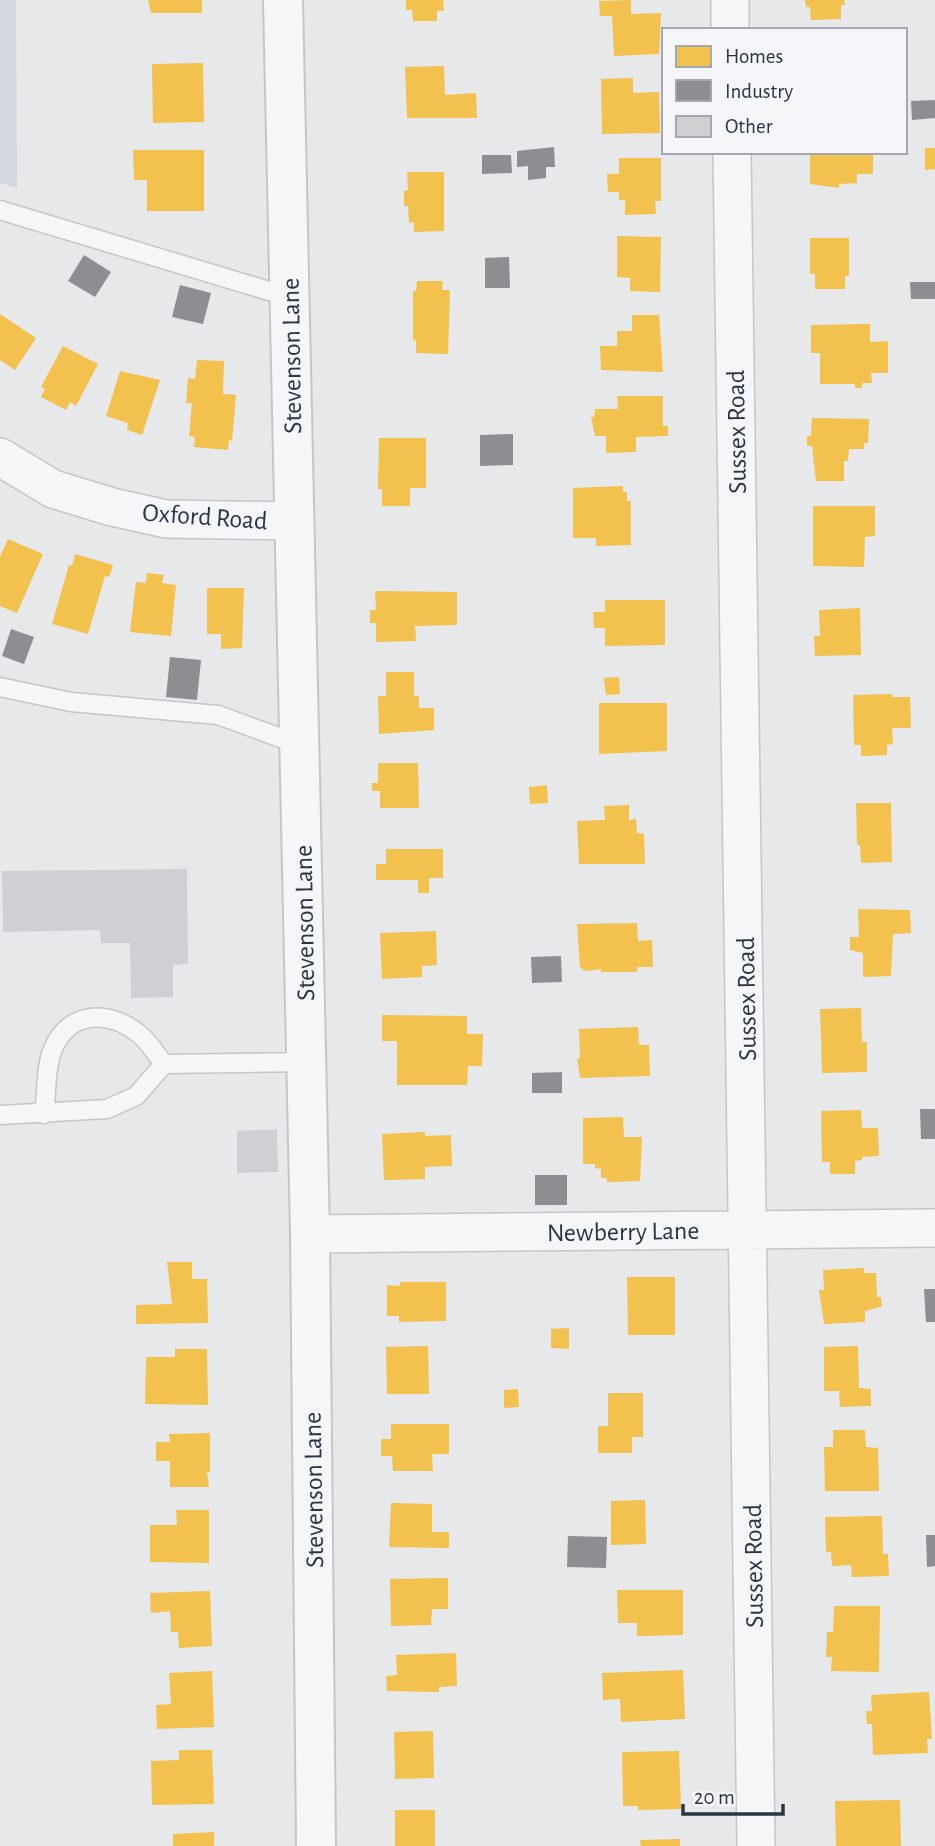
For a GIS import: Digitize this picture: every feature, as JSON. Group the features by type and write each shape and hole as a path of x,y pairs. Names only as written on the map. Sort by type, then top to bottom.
{"street":[{"name":"Stevenson Lane","path":"283,0 307,1062 316,1846"},
{"path":"730,0 730,28"},
{"name":"Sussex Road","path":"732,154 756,1846"},
{"name":"Oxford Road","path":"0,457 53,489 112,507 166,519 295,521"},
{"name":"Newberry Lane","path":"310,1234 935,1228"}],"lane":[{"path":"0,210 289,297"},
{"path":"0,687 71,702 218,715 300,745"},
{"path":"44,1114 52,1051 61,1034 77,1020 96,1017 119,1022 139,1035 164,1064"},
{"path":"0,1115 107,1109 136,1096 164,1064 307,1062"}],"shaded area":[{"path":"0,0 16,0 17,188 0,183"}],"building: Homes":[{"path":"148,0 202,0 202,13 151,13"},
{"path":"406,0 443,0 444,11 437,11 437,21 413,21 412,10 406,10"},
{"path":"631,0 631,14 661,13 659,54 614,56 612,16 600,16 599,1"},
{"path":"805,0 844,0 845,5 841,5 841,19 811,20 810,7 806,7"},
{"path":"203,63 204,122 153,123 152,64"},
{"path":"444,66 445,95 476,93 477,118 407,118 405,67"},
{"path":"633,78 633,93 659,92 660,133 602,134 601,79"},
{"path":"925,148 935,148 935,169 925,170"},
{"path":"133,150 204,150 204,211 147,211 147,180 134,180"},
{"path":"810,154 873,154 873,174 857,174 857,183 839,184 839,188 810,184"},
{"path":"619,158 661,158 661,201 655,201 656,214 625,215 625,200 619,200 619,192 608,192 607,174 619,174"},
{"path":"407,172 444,172 444,231 414,232 414,222 409,223 408,206 404,206 404,191 408,190"},
{"path":"617,236 661,237 660,292 630,291 630,278 617,277"},
{"path":"810,238 849,238 849,276 845,276 845,289 815,289 815,274 810,274"},
{"path":"417,281 443,281 442,290 450,290 448,354 416,353 416,340 413,341 413,291 416,291"},
{"path":"0,314 36,338 15,370 0,360"},
{"path":"632,315 659,315 663,372 601,370 600,346 617,346 617,331 632,331"},
{"path":"870,324 870,342 888,341 888,373 871,373 872,383 862,383 862,388 855,388 855,384 820,384 820,353 811,353 811,325"},
{"path":"63,346 98,364 76,406 70,402 66,410 41,397 45,389 41,387"},
{"path":"197,360 224,361 223,394 236,395 232,441 229,440 228,450 194,447 195,437 189,436 192,403 186,403 188,378 195,379"},
{"path":"120,371 160,380 142,435 127,430 128,423 106,416"},
{"path":"617,396 663,396 663,426 668,426 668,436 636,437 636,452 606,453 606,436 595,436 591,417 594,417 595,409 618,409"},
{"path":"812,418 869,419 868,443 864,443 864,449 849,449 848,461 844,461 844,481 816,481 812,446 807,446 807,436 811,436"},
{"path":"379,438 426,438 426,488 410,488 410,506 382,506 382,489 378,489"},
{"path":"623,486 623,492 627,492 627,501 631,501 631,545 596,546 596,538 573,538 573,488"},
{"path":"813,506 875,506 875,536 865,537 864,567 813,566"},
{"path":"8,539 43,554 17,613 0,606 0,557"},
{"path":"75,554 113,565 109,577 105,576 88,634 52,624 69,565 72,566"},
{"path":"147,573 164,575 162,583 176,585 171,636 130,632 136,582 146,583"},
{"path":"207,588 244,588 242,648 221,649 221,634 207,634"},
{"path":"375,591 457,592 457,625 415,626 416,641 376,642 376,623 370,623 370,610 376,610"},
{"path":"605,600 665,600 665,645 605,646 605,628 594,628 593,612 605,612"},
{"path":"860,608 861,655 815,656 814,636 820,636 819,610"},
{"path":"386,672 414,672 414,696 419,696 419,708 434,708 434,730 379,734 378,696 386,696"},
{"path":"619,677 620,694 606,695 604,678"},
{"path":"892,694 892,697 910,697 911,728 892,728 893,744 887,745 887,755 861,756 861,745 854,745 853,695"},
{"path":"599,703 667,703 667,751 599,754"},
{"path":"378,763 418,763 419,808 380,808 380,791 372,791 372,783 378,783"},
{"path":"547,785 548,803 530,804 529,787"},
{"path":"856,803 891,803 892,862 861,863 860,845 857,845"},
{"path":"629,805 629,820 636,819 637,833 644,834 645,864 579,864 577,821 605,820 604,806"},
{"path":"386,849 443,849 443,878 429,878 429,893 418,893 418,880 376,880 376,864 386,864"},
{"path":"858,909 910,910 911,933 893,934 891,976 863,977 863,953 850,950 850,937 859,937"},
{"path":"637,923 638,941 652,940 653,967 637,967 637,972 601,972 601,969 585,971 580,967 577,924"},
{"path":"436,931 437,965 422,966 422,977 382,979 380,933"},
{"path":"861,1008 862,1042 867,1042 867,1072 822,1073 820,1009"},
{"path":"382,1015 467,1016 467,1034 483,1034 482,1066 468,1066 467,1085 397,1085 397,1041 382,1041"},
{"path":"638,1027 639,1045 649,1045 650,1076 580,1078 577,1058 580,1058 579,1029"},
{"path":"861,1110 862,1128 878,1128 879,1156 862,1157 862,1160 855,1161 855,1174 830,1174 830,1162 822,1162 821,1111"},
{"path":"623,1117 624,1137 642,1137 640,1181 607,1182 607,1178 601,1178 601,1169 595,1168 595,1164 583,1164 583,1118"},
{"path":"425,1132 425,1136 451,1135 452,1166 425,1167 425,1179 384,1180 382,1134"},
{"path":"167,1262 192,1262 192,1279 207,1279 208,1323 136,1324 136,1305 172,1304"},
{"path":"864,1268 864,1273 876,1273 877,1297 881,1297 882,1306 865,1311 865,1322 824,1324 819,1290 824,1290 823,1270"},
{"path":"627,1277 675,1277 675,1335 628,1335"},
{"path":"400,1282 446,1282 446,1321 399,1322 399,1316 387,1316 387,1285 400,1286"},
{"path":"569,1328 569,1349 551,1348 551,1329"},
{"path":"428,1346 429,1394 387,1394 386,1347"},
{"path":"858,1346 859,1388 871,1389 871,1406 840,1407 839,1391 824,1391 824,1347"},
{"path":"175,1349 207,1349 208,1405 145,1404 146,1357 175,1357"},
{"path":"518,1389 519,1407 504,1408 504,1390"},
{"path":"608,1393 643,1393 643,1437 632,1437 632,1453 598,1453 598,1426 608,1426"},
{"path":"391,1424 449,1424 449,1454 432,1454 433,1471 393,1471 392,1456 381,1456 381,1439 391,1439"},
{"path":"833,1430 865,1430 866,1447 878,1448 879,1491 825,1491 824,1447 833,1447"},
{"path":"210,1433 210,1472 207,1472 209,1487 170,1487 170,1461 156,1461 156,1442 170,1442 169,1434"},
{"path":"645,1500 646,1544 611,1545 611,1501"},
{"path":"391,1503 432,1504 432,1532 449,1532 449,1548 389,1547"},
{"path":"176,1510 209,1510 209,1563 150,1562 150,1525 177,1525"},
{"path":"882,1516 883,1554 888,1554 889,1576 852,1577 851,1565 832,1566 831,1552 826,1552 825,1517"},
{"path":"448,1578 448,1609 432,1609 431,1625 391,1626 390,1579"},
{"path":"617,1590 683,1590 683,1635 637,1636 637,1623 618,1623"},
{"path":"210,1591 212,1646 179,1648 178,1632 171,1632 170,1611 151,1613 150,1593"},
{"path":"834,1606 880,1606 879,1672 831,1671 832,1657 826,1657 827,1632 833,1632"},
{"path":"456,1653 457,1686 439,1687 439,1692 387,1691 386,1676 397,1675 396,1655"},
{"path":"683,1670 685,1719 621,1722 620,1699 603,1700 602,1673"},
{"path":"212,1671 214,1727 157,1729 156,1705 171,1704 169,1673"},
{"path":"929,1692 932,1739 927,1739 928,1753 873,1755 872,1724 867,1724 866,1711 872,1711 871,1695"},
{"path":"433,1731 434,1778 395,1779 394,1732"},
{"path":"179,1750 212,1750 214,1804 152,1805 151,1761 179,1760"},
{"path":"679,1751 681,1809 638,1810 638,1806 623,1806 622,1752"},
{"path":"900,1800 901,1846 836,1846 835,1801"},
{"path":"395,1810 435,1810 435,1846 395,1846"},
{"path":"214,1832 214,1846 173,1846 173,1834"},
{"path":"680,1839 680,1846 641,1846 640,1840"}],"building: Industry":[{"path":"935,100 935,118 912,120 911,101"},
{"path":"554,147 555,167 546,167 546,178 528,180 528,166 517,167 517,151"},
{"path":"482,155 511,155 512,173 482,174"},
{"path":"84,255 111,272 95,297 68,281"},
{"path":"509,257 510,288 485,288 485,258"},
{"path":"910,282 935,282 935,299 911,299"},
{"path":"180,285 211,293 203,324 172,317"},
{"path":"513,434 513,465 480,466 480,435"},
{"path":"11,629 34,637 24,664 2,656"},
{"path":"170,657 201,660 197,700 166,697"},
{"path":"561,956 562,982 532,983 531,957"},
{"path":"562,1072 562,1093 532,1093 532,1073"},
{"path":"920,1109 935,1109 935,1139 921,1139"},
{"path":"535,1175 567,1175 567,1205 535,1205"},
{"path":"924,1289 935,1289 935,1322 926,1322"},
{"path":"926,1535 935,1535 935,1566 927,1567"},
{"path":"568,1536 607,1537 606,1568 567,1567"}],"building: Other":[{"path":"187,869 188,964 173,965 173,997 131,998 130,943 101,943 100,930 3,932 2,871"},
{"path":"277,1129 278,1172 237,1173 237,1131"}]}
